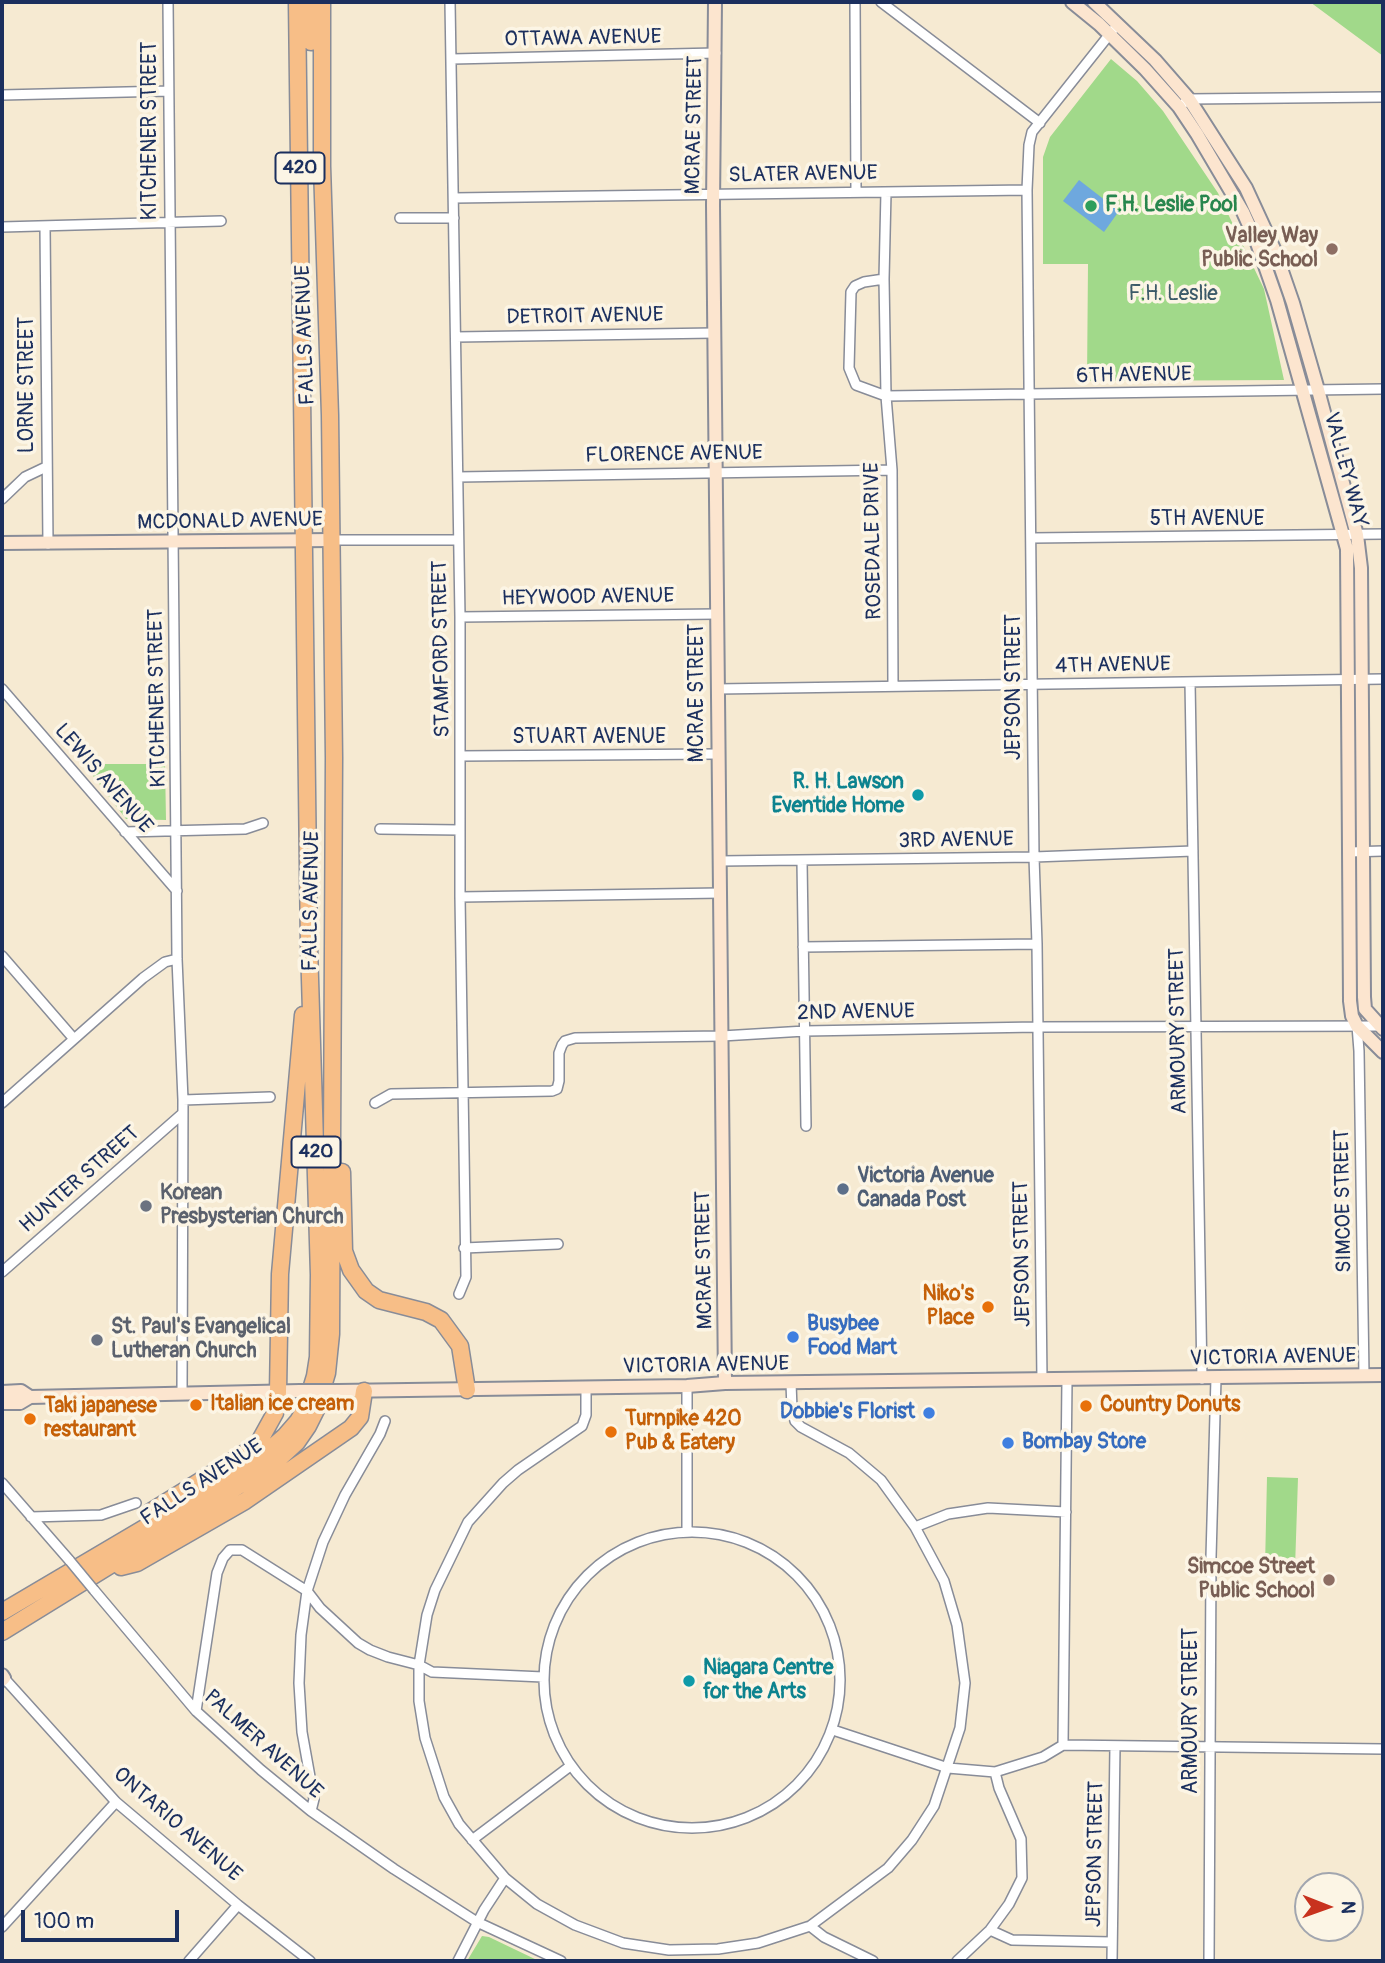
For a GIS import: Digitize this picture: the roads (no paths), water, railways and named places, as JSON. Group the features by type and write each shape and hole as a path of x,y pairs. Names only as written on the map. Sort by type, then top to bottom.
{"highway":[{"name":"FALLS AVENUE","path":"2,1612 92,1575 253,1464 285,1436 306,1409 313,1389 318,1357 316,1129 309,946 297,2"},
{"path":"310,2 314,147 324,250"},
{"name":"FALLS AVENUE","path":"2,1632 271,1466 297,1442 316,1410 327,1373 331,1334 334,829 332,540 324,250 322,2"},
{"path":"92,1575 107,1538 242,1455 258,1442 275,1413 278,1392 280,1274 309,946"},
{"path":"331,1069 340,1118 344,1251 351,1270 366,1291 379,1300 426,1312 441,1320 460,1346 467,1390"},
{"path":"92,1575 136,1563 245,1501 294,1468 351,1428 360,1418 365,1391"}],"street":[{"name":"KITCHENER STREET","path":"168,2 177,959 183,1100 182,1394"},
{"name":"STAMFORD STREET","path":"450,2 460,617 460,897 466,1277 458,1294"},
{"name":"MCRAE STREET","path":"715,2 714,333 725,1383"},
{"path":"855,2 856,192"},
{"path":"881,2 1040,123"},
{"name":"VALLEY WAY","path":"1072,2 1184,103 1253,234 1274,290 1304,390 1343,536 1348,566 1350,1001 1352,1016 1357,1026"},
{"name":"VALLEY WAY","path":"1094,2 1119,23 1184,103 1246,188 1262,220 1293,303 1318,390 1357,535 1361,568 1364,997 1365,1009 1382,1027"},
{"name":"JEPSON STREET","path":"1042,1380 1034,857 1027,190 1029,145 1032,132 1119,23"},
{"name":"OTTAWA AVENUE","path":"452,59 716,53"},
{"path":"2,95 168,91"},
{"path":"1184,103 1383,97"},
{"name":"SLATER AVENUE","path":"454,198 1027,190"},
{"name":"ROSEDALE DRIVE","path":"886,192 884,279 886,396 892,470 893,686"},
{"path":"400,218 454,218"},
{"path":"2,227 221,221"},
{"name":"LORNE STREET","path":"45,226 48,544"},
{"path":"884,279 864,282 855,286 851,292 849,368 856,385 886,396"},
{"name":"DETROIT AVENUE","path":"456,337 714,333"},
{"name":"6TH AVENUE","path":"886,396 1383,390"},
{"path":"2,499 25,477 46,467"},
{"name":"FLORENCE AVENUE","path":"458,477 892,470"},
{"name":"5TH AVENUE","path":"1032,538 1383,534"},
{"name":"MCDONALD AVENUE","path":"2,543 458,540"},
{"name":"HEYWOOD AVENUE","path":"460,617 717,614"},
{"name":"4TH AVENUE","path":"718,689 1383,679"},
{"name":"ARMOURY STREET","path":"1190,682 1202,1379"},
{"name":"LEWIS AVENUE","path":"2,689 177,891"},
{"name":"STUART AVENUE","path":"460,756 718,754"},
{"path":"125,832 245,829 263,823"},
{"path":"380,829 460,830"},
{"name":"3RD AVENUE","path":"720,861 1034,857 1193,851"},
{"path":"1349,852 1383,851"},
{"path":"802,861 806,1126"},
{"path":"460,897 721,893"},
{"path":"803,947 1037,944"},
{"path":"2,956 74,1039"},
{"path":"2,1103 143,978 165,962 177,959"},
{"path":"1357,1026 1383,1052"},
{"name":"SIMCOE STREET","path":"1357,1026 1364,1376"},
{"name":"2ND AVENUE","path":"375,1104 391,1094 552,1091 557,1088 559,1081 559,1053 562,1045 575,1038 1037,1027 1382,1027"},
{"path":"183,1100 270,1097"},
{"name":"HUNTER STREET","path":"2,1272 182,1114"},
{"path":"464,1248 558,1244"},
{"name":"VICTORIA AVENUE","path":"2,1403 20,1403 30,1397 300,1391 1383,1375"},
{"name":"ARMOURY STREET","path":"1209,1961 1211,1557 1216,1378"},
{"path":"1063,1745 1067,1380"},
{"path":"586,1388 586,1415 582,1426 518,1470 468,1522 435,1590 427,1615 419,1665 419,1701 425,1738 444,1797 459,1824 505,1878 537,1903 575,1925 623,1943 669,1950 718,1950 758,1943 810,1926 888,1868 912,1840 934,1806 960,1728 965,1683 957,1625 944,1581 915,1527 881,1480 849,1453 797,1424 792,1414 791,1384"},
{"path":"687,1386 687,1532"},
{"name":"VICTORIA AVENUE","path":"2,1392 21,1391 30,1397"},
{"path":"311,1811 314,1799 302,1732 299,1683 301,1635 307,1591 323,1542 345,1495 380,1434 384,1421"},
{"name":"PALMER AVENUE","path":"2,1483 70,1561 92,1575 196,1711 261,1770 311,1811 477,1922 561,1961"},
{"path":"31,1517 101,1515 136,1503"},
{"path":"915,1527 948,1514 988,1508 1066,1512"},
{"path":"687,1532 719,1534 746,1543 774,1556 801,1581 822,1606 836,1639 841,1685 833,1730 815,1762 797,1784 776,1803 740,1822 706,1828 671,1827 632,1815 597,1795 569,1767 553,1734 545,1703 543,1677 550,1637 559,1613 589,1572 606,1558 629,1546 658,1535 687,1532"},
{"path":"196,1711 217,1573 223,1558 230,1550 242,1549 307,1591 320,1608 359,1643 388,1657 419,1665 432,1672 543,1677"},
{"name":"ONTARIO AVENUE","path":"2,1677 116,1802 238,1905 310,1961"},
{"path":"833,1730 948,1768 995,1772 1043,1757 1063,1745 1383,1749"},
{"name":"JEPSON STREET","path":"1112,1961 1115,1746"},
{"path":"472,1840 569,1767"},
{"path":"957,1961 990,1930 1009,1904 1022,1878 1021,1839 995,1772"},
{"path":"2,1927 116,1802"},
{"path":"458,1961 477,1922 505,1878"},
{"path":"189,1961 238,1905"},
{"path":"810,1926 824,1937 873,1961"},
{"path":"990,1930 1012,1940 1112,1942"}],"water":[{"name":"F.H. Leslie Pool","path":"1079,180 1119,211 1104,232 1063,201"}],"place":[{"name":"F.H. Leslie Pool","path":"1091,206"},
{"name":"Valley Way Public School","path":"1332,249"},
{"name":"R. H. Lawson Eventide Home","path":"918,795"},
{"name":"Victoria Avenue Canada Post","path":"843,1189"},
{"name":"Korean Presbysterian Church","path":"146,1206"},
{"name":"Niko's Place","path":"988,1307"},
{"name":"Busybee Food Mart","path":"793,1337"},
{"name":"St. Paul's Evangelical Lutheran Church","path":"97,1340"},
{"name":"Italian ice cream","path":"196,1405"},
{"name":"Country Donuts","path":"1086,1406"},
{"name":"Dobbie's Florist","path":"929,1413"},
{"name":"Taki japanese restaurant","path":"30,1419"},
{"name":"Turnpike 420 Pub & Eatery","path":"611,1432"},
{"name":"Bombay Store","path":"1008,1443"},
{"name":"Simcoe Street Public School","path":"1329,1580"},
{"name":"Niagara Centre for the Arts","path":"689,1681"}],"park label":[{"name":"F.H. Leslie","path":"1173,295"}]}
